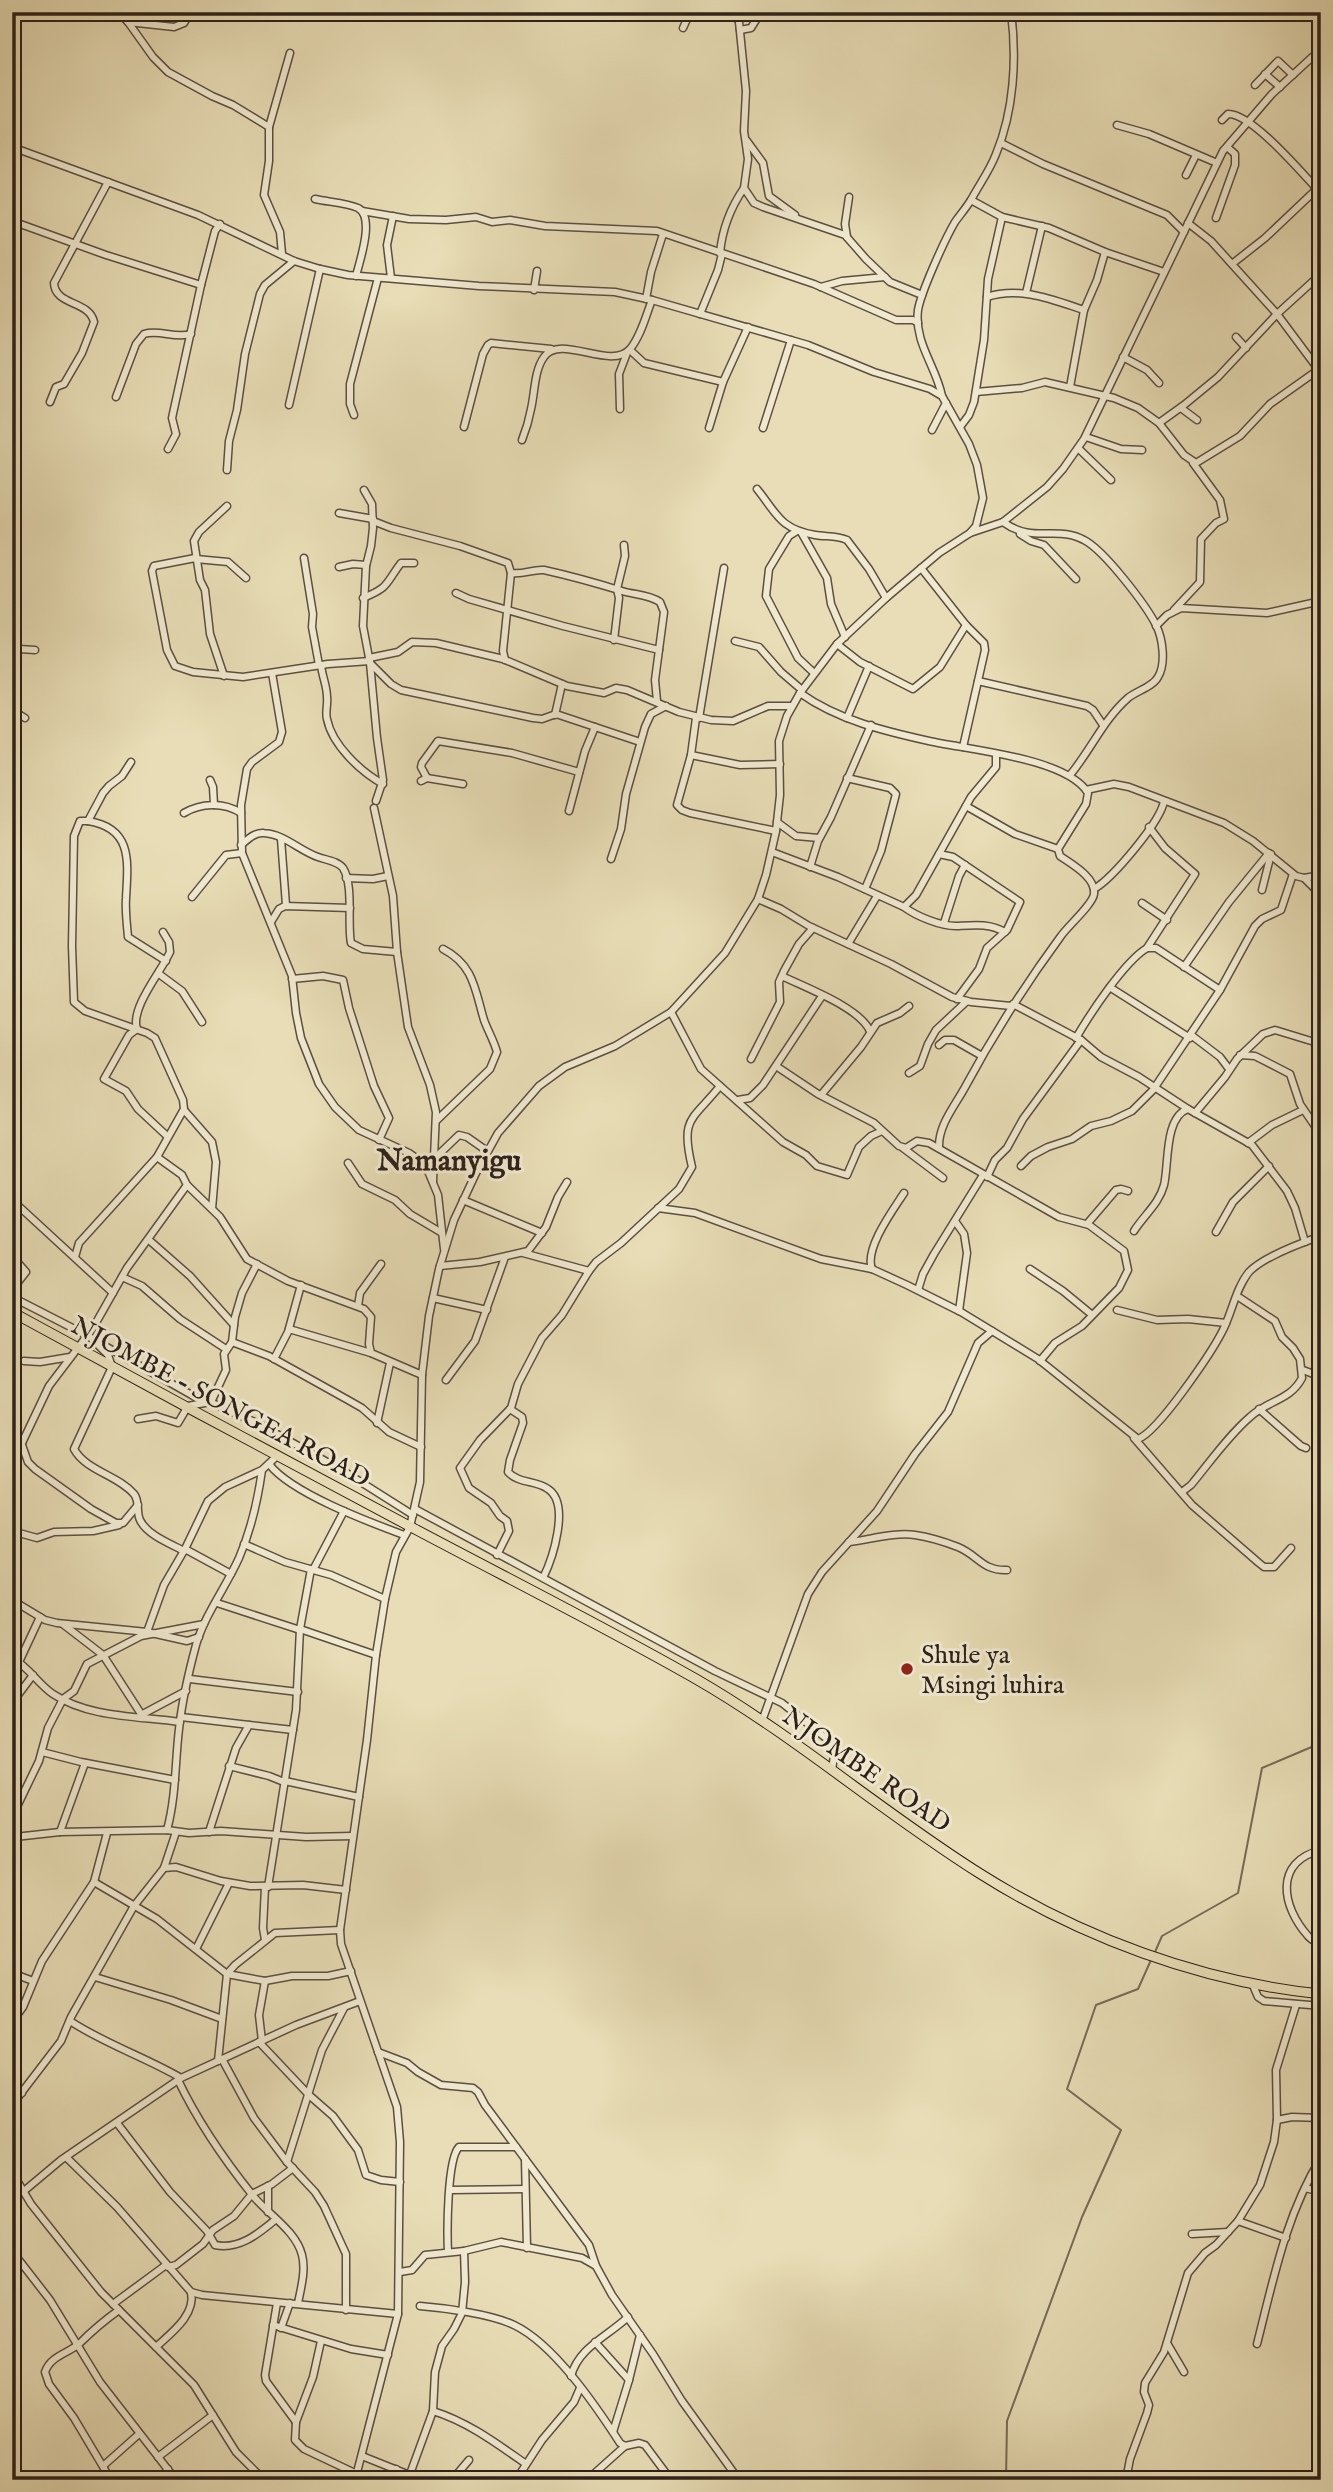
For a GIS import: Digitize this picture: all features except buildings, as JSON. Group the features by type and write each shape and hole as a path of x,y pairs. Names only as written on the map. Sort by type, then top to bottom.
{"highway":[{"name":"NJOMBE - SONGEA ROAD","path":"12,1312 278,1455 407,1531"},
{"name":"NJOMBE ROAD","path":"407,1531 690,1675 762,1721 992,1881 1045,1910 1140,1951 1171,1961 1252,1983 1321,1994"}],"street":[{"path":"118,12 168,72 233,105 269,127"},
{"path":"128,22 177,27 184,23 190,12"},
{"path":"683,27 694,12"},
{"path":"719,12 734,16 739,22"},
{"path":"700,314 718,271 722,238 732,209 744,188 748,159 744,122 746,91 738,12"},
{"path":"740,30 751,28 761,12"},
{"path":"321,2341 310,2384 296,2422 295,2437 298,2444 356,2477 398,2314 400,2143 397,2107 341,1944 340,1930 385,1599 396,1552 414,1512 421,1482 425,1340 440,1266 463,1200 487,1151 510,1116 548,1079 565,1067 615,1046 671,1012 725,953 758,899 772,852 777,822 779,741 792,706 837,644 921,568 976,526 981,512 982,483 969,444 944,400 924,354 918,310 922,295 955,223 971,200 1001,143 1012,80 1014,32 1011,12"},
{"path":"970,533 1003,522 1047,487 1063,470 1086,436 1217,163 1247,121 1321,49"},
{"path":"282,254 280,232 264,195 269,161 269,127 290,53"},
{"path":"1255,85 1279,61 1293,75"},
{"path":"1265,74 1280,87"},
{"path":"1222,120 1228,114 1234,113 1247,121 1278,146 1319,187 1232,264"},
{"path":"1117,125 1149,134 1217,163"},
{"path":"746,139 763,163 769,196 797,218"},
{"path":"1001,143 1167,215 1184,232"},
{"path":"12,147 220,224 294,261 320,269 356,276 534,290 597,290 649,299 822,349 874,372 912,382 944,400"},
{"path":"1216,218 1236,165 1235,154 1227,147"},
{"path":"1186,175 1196,155"},
{"path":"50,402 56,387 64,384 72,371 94,322 93,315 59,296 54,287 108,182"},
{"path":"744,188 754,202 847,237 885,277 896,285 922,295"},
{"path":"847,237 845,224 849,197"},
{"path":"316,199 393,216 446,220 476,217 492,222 510,220 545,226 646,229 821,287 896,320 913,320 918,323"},
{"path":"971,200 1002,217 1042,226 1105,252 1164,272"},
{"path":"356,276 367,223 362,211"},
{"path":"391,278 387,245 393,216"},
{"path":"960,427 973,408 990,267 1002,217"},
{"path":"12,221 201,285"},
{"path":"1188,223 1211,241 1277,314 1320,372 1270,404 1240,436 1201,461 1193,463"},
{"path":"168,449 176,433 172,418 201,285 215,231 220,224"},
{"path":"1026,293 1042,226"},
{"path":"620,409 619,374 649,299 651,272 663,234"},
{"path":"1070,387 1084,310 1105,252"},
{"path":"227,470 229,441 237,410 245,354 260,294 265,285 294,261"},
{"path":"289,405 320,269"},
{"path":"534,290 537,271"},
{"path":"1159,423 1218,377 1277,314 1321,274"},
{"path":"821,287 842,281 885,277"},
{"path":"354,415 350,404 350,384 378,278"},
{"path":"987,297 1026,293 1084,310"},
{"path":"709,428 723,382 748,327"},
{"path":"116,397 136,344 144,334 191,334"},
{"path":"1236,337 1246,348"},
{"path":"763,428 791,340"},
{"path":"464,427 483,354 491,343 616,355 629,351"},
{"path":"522,440 532,408 539,366 551,349"},
{"path":"629,351 644,363 723,382"},
{"path":"1123,357 1147,370 1159,383"},
{"path":"976,392 1022,388 1045,382 1105,395 1138,408 1159,423 1193,463 1220,500 1224,519 1216,523 1201,539 1200,582 1156,626"},
{"path":"932,430 944,400"},
{"path":"1181,408 1197,420"},
{"path":"1086,436 1121,449 1142,450"},
{"path":"1078,447 1111,480"},
{"path":"757,489 786,527 799,532 847,540 886,598"},
{"path":"364,490 373,504 373,519 366,565 363,626 370,661 383,784 375,804 393,896 397,952 408,1027 430,1085 437,1120 433,1183"},
{"path":"224,676 210,634 205,590 195,559 194,541 227,506"},
{"path":"339,513 373,519 391,528 444,541 505,561 510,566 511,573 503,651 505,660"},
{"path":"1003,522 1031,541 1044,545 1076,579"},
{"path":"799,532 827,578 831,604 845,637"},
{"path":"799,532 789,536 769,569 766,596 798,658 814,673"},
{"path":"1019,532 1070,534 1086,540 1122,578 1156,626 1163,658 1156,681 1121,704 1103,725 1070,775"},
{"path":"614,640 619,607 617,589 625,556 624,545"},
{"path":"304,558 313,614 312,627 327,695 326,717 342,751 369,776 383,784"},
{"path":"246,578 228,562 195,559 152,568 167,650 171,661 181,670 243,677 320,665 370,661 398,652 416,642 436,643 505,660 562,684 604,693 619,688 698,718 733,721 768,706 792,706"},
{"path":"363,598 384,589 401,563 414,563"},
{"path":"339,567 366,565"},
{"path":"724,568 691,755 677,801 679,808 690,813 776,831"},
{"path":"921,568 984,643 985,650 963,747"},
{"path":"511,573 526,574 536,569 544,570 592,581 660,602 664,612 655,680 657,701"},
{"path":"456,593 614,640 659,650"},
{"path":"1174,610 1181,608 1267,613 1321,601"},
{"path":"837,644 869,666 912,689 940,667 967,625"},
{"path":"735,640 760,647 781,672 819,707 871,725 1057,769 1070,775 1086,790 1089,798 1058,849 1060,856 1088,879 1094,890 1093,900 1069,925 1012,1005 946,1122 939,1148"},
{"path":"12,645 19,649 35,650"},
{"path":"12,654 19,649"},
{"path":"370,661 391,684 401,690 533,718 542,719 555,715 640,742"},
{"path":"847,718 869,666"},
{"path":"272,673 282,725 281,738 274,747 249,765 245,776 241,813 242,849 292,979 301,1038 319,1084 346,1119 359,1130 398,1147 420,1161 433,1183 441,1210 445,1251"},
{"path":"978,681 1087,706 1103,725"},
{"path":"555,715 558,692 562,684"},
{"path":"611,859 621,829 626,794 640,742 651,714 666,706"},
{"path":"12,710 25,718"},
{"path":"810,867 819,838 871,725"},
{"path":"569,811 595,727"},
{"path":"463,784 424,780 422,763 438,741 512,753 579,772"},
{"path":"691,755 740,765 780,764"},
{"path":"904,906 916,895 966,806 996,767 996,755"},
{"path":"88,821 108,786 122,776 131,762"},
{"path":"847,778 890,788 895,794 881,851 865,889"},
{"path":"210,780 214,805"},
{"path":"1086,790 1120,785 1224,823 1270,854 1293,874 1304,878 1321,895"},
{"path":"1094,890 1107,881 1133,853 1162,809 1164,801"},
{"path":"184,813 195,807 214,805 241,813"},
{"path":"966,806 1014,834 1058,849"},
{"path":"166,961 128,937 126,907 129,872 125,847 105,824 80,821 74,836 74,1002 85,1011 151,1034 158,1042 183,1100 184,1110 208,1137 214,1149 212,1209"},
{"path":"777,822 796,836 819,838"},
{"path":"918,1290 923,1274 955,1221 1078,1039 1094,1008 1147,948 1195,874 1165,848 1149,827"},
{"path":"192,897 226,855 242,849 259,833 271,834 343,868 350,908 351,943 363,949 397,952"},
{"path":"281,839 286,905"},
{"path":"772,852 865,889 904,906 917,915 956,926 978,924 1005,932"},
{"path":"939,854 953,857 1020,900 1005,932 987,948 979,969 957,999"},
{"path":"1262,890 1270,854"},
{"path":"1184,967 1229,902 1270,854"},
{"path":"944,923 965,864"},
{"path":"1021,1166 1031,1156 1048,1147 1072,1139 1091,1126 1111,1121 1132,1111 1156,1087 1220,990 1255,926 1262,919 1281,910 1293,874"},
{"path":"1304,878 1321,875"},
{"path":"346,878 373,879 388,876"},
{"path":"848,944 877,896"},
{"path":"758,899 957,999 1012,1005 1078,1039 1101,1057 1248,1143 1279,1179 1294,1208 1305,1242"},
{"path":"1142,903 1167,920"},
{"path":"271,922 279,909 286,905 350,908"},
{"path":"751,1059 780,1002 779,982 799,944 813,928"},
{"path":"137,1029 135,1015 166,961 170,948 163,932"},
{"path":"1147,948 1157,948 1220,990"},
{"path":"437,1120 490,1069 497,1052 467,970 460,960 443,949"},
{"path":"159,974 182,991 202,1022"},
{"path":"292,979 323,976 343,980 349,1008 374,1086 390,1118 379,1140"},
{"path":"782,976 861,1018 870,1031"},
{"path":"1111,988 1190,1036 1220,1057 1229,1069"},
{"path":"738,1100 750,1098 822,996"},
{"path":"909,1073 920,1066 936,1030 967,1001"},
{"path":"821,1095 861,1047 870,1031 881,1021 909,1006"},
{"path":"671,1012 701,1069 783,1142 806,1155 817,1166 842,1175 849,1173 859,1147 871,1136 883,1131"},
{"path":"137,1029 129,1035 104,1079 126,1091 138,1108 167,1136"},
{"path":"1195,1113 1240,1055 1263,1034 1275,1030 1321,1044"},
{"path":"939,1045 945,1040 954,1040 982,1056"},
{"path":"1240,1055 1255,1056 1290,1073 1303,1110 1321,1135"},
{"path":"775,1066 874,1124 943,1178"},
{"path":"497,1555 509,1531 507,1521 491,1503 468,1488 460,1469 480,1440 510,1409 518,1384 542,1338 562,1315 596,1262 621,1243 684,1184 692,1168 688,1140 690,1121 720,1086"},
{"path":"1134,1231 1164,1185 1176,1117 1188,1109"},
{"path":"75,1256 79,1243 157,1157 184,1110"},
{"path":"1248,1143 1272,1125 1303,1110"},
{"path":"436,1158 460,1135 487,1151"},
{"path":"903,1148 921,1141 939,1148 1059,1217 1087,1224 1124,1251 1128,1270 1119,1288 1082,1326 1055,1343 1040,1361"},
{"path":"157,1157 182,1175 187,1185 229,1229 247,1259 274,1275 358,1306 371,1317 371,1353"},
{"path":"348,1163 362,1184 395,1200 410,1214 442,1233"},
{"path":"1216,1232 1233,1202 1269,1166"},
{"path":"440,1266 523,1253 542,1233 567,1182"},
{"path":"12,1464 45,1393 76,1347 92,1339 122,1277 187,1185"},
{"path":"1087,1224 1116,1190 1128,1191"},
{"path":"872,1269 869,1262 873,1247 904,1193"},
{"path":"12,1200 113,1293"},
{"path":"463,1200 542,1233"},
{"path":"658,1208 685,1210 821,1259 872,1269 959,1311 1040,1361 1134,1438 1206,1518 1264,1567 1277,1565 1291,1548"},
{"path":"955,1221 964,1234 967,1253 959,1311"},
{"path":"1134,1438 1145,1436 1154,1427 1197,1371 1226,1323 1244,1280 1257,1265 1321,1236"},
{"path":"149,1240 190,1276 234,1325"},
{"path":"523,1253 590,1271"},
{"path":"12,1256 26,1270 12,1290"},
{"path":"446,1380 475,1341 505,1257"},
{"path":"138,1419 156,1416 178,1423 188,1406 208,1403 226,1370 224,1354 232,1342 242,1293 257,1264"},
{"path":"358,1306 360,1293 380,1264"},
{"path":"1030,1269 1091,1314"},
{"path":"122,1277 142,1286 180,1318 226,1349"},
{"path":"274,1359 289,1329 292,1310 301,1285"},
{"path":"1182,1492 1191,1485 1243,1423 1259,1409 1290,1395 1302,1378 1303,1370 1296,1354 1284,1341 1275,1321 1237,1296"},
{"path":"12,1297 208,1403 259,1424 414,1512 715,1671 772,1697 793,1710 827,1739 834,1755 832,1771"},
{"path":"433,1298 487,1310"},
{"path":"1117,1310 1157,1320 1188,1319 1226,1323"},
{"path":"289,1329 371,1353 422,1375"},
{"path":"762,1721 808,1594 822,1573 877,1511 915,1454 948,1412 978,1343 992,1331"},
{"path":"92,1339 99,1360"},
{"path":"92,1339 108,1355 112,1367 74,1449 82,1461 134,1493 139,1520 146,1528 231,1574"},
{"path":"232,1342 274,1359 362,1408 389,1432 421,1447"},
{"path":"24,1361 40,1362 70,1357"},
{"path":"377,1423 390,1363"},
{"path":"1303,1370 1321,1377"},
{"path":"510,1409 522,1417 523,1423 508,1472 519,1480 548,1489 554,1496 558,1509 556,1547 552,1561 542,1578"},
{"path":"1259,1409 1306,1448"},
{"path":"12,1440 22,1444 32,1466 91,1509 116,1523 123,1523"},
{"path":"150,1633 163,1585 185,1550 208,1501 225,1488 262,1469 278,1455"},
{"path":"269,1464 281,1478 345,1511 407,1531"},
{"path":"167,1830 180,1720 199,1637 244,1544 257,1500 262,1469"},
{"path":"12,1531 37,1538 60,1531 103,1530 123,1523 138,1505"},
{"path":"265,1940 263,1928 267,1887 298,1692 300,1629 312,1570 345,1511"},
{"path":"849,1542 914,1535 959,1548 985,1566 1007,1570"},
{"path":"244,1544 385,1599"},
{"path":"12,1600 40,1617 62,1624 150,1633 187,1642 199,1637"},
{"path":"217,1603 376,1655"},
{"path":"40,1617 16,1660 52,1694 63,1699 93,1712 293,1730"},
{"path":"62,1624 103,1655 142,1716"},
{"path":"12,1816 33,1776 45,1735 63,1699 74,1690 87,1664 130,1640 150,1633 204,1624"},
{"path":"12,1703 33,1675"},
{"path":"190,1679 298,1692"},
{"path":"142,1716 187,1691"},
{"path":"209,1832 229,1766 249,1725"},
{"path":"42,1752 175,1780"},
{"path":"60,1832 85,1763"},
{"path":"229,1766 284,1782 359,1797"},
{"path":"13,1837 60,1832 167,1830 306,1837 353,1836"},
{"path":"12,2105 61,2041 134,1906 164,1868 176,1832"},
{"path":"12,2022 23,2007 43,1961 94,1882 107,1833"},
{"path":"1321,1850 1297,1861 1285,1890 1299,1924 1308,1938 1321,1946"},
{"path":"12,1851 15,1868 12,1889"},
{"path":"164,1868 176,1867 229,1883 267,1887 303,1885 346,1890"},
{"path":"94,1882 157,1919 228,1975 265,1981 292,1976 328,1976 351,1971"},
{"path":"196,1949 229,1883"},
{"path":"340,1930 280,1931 234,1965 228,1975 220,2060 248,2109 324,2206 346,2254 346,2310"},
{"path":"12,1973 33,1981"},
{"path":"95,1977 222,2019"},
{"path":"265,1981 259,2015 260,2041 341,2126 358,2150 366,2175 400,2182"},
{"path":"1252,1983 1258,1997 1264,2001 1321,2006"},
{"path":"24,2191 66,2157 180,2079 296,2025 360,2001"},
{"path":"1126,2480 1130,2459 1149,2405 1144,2392 1145,2383 1161,2360 1188,2273 1238,2221 1261,2185 1274,2141 1277,2120 1276,2070 1296,2005"},
{"path":"113,2304 167,2266 176,2265 216,2228 234,2216 252,2194 268,2186 290,2165 323,2050 344,2008"},
{"path":"70,2021 86,2032 153,2062 180,2079 188,2100 219,2150 252,2194 295,2241 302,2255 302,2282 281,2328"},
{"path":"378,2052 407,2063 441,2085 473,2088 589,2245 596,2266 628,2317 682,2401 739,2480"},
{"path":"12,2084 22,2093"},
{"path":"1277,2120 1292,2117 1321,2118"},
{"path":"117,2123 170,2192 198,2220 215,2245 234,2245 249,2240 275,2220"},
{"path":"448,2252 450,2190 456,2149 516,2147"},
{"path":"66,2157 117,2207 191,2292 193,2302 180,2325 156,2347"},
{"path":"1257,2344 1286,2238 1305,2188 1321,2158"},
{"path":"525,2159 527,2248"},
{"path":"12,2172 48,2226 113,2304 194,2385 236,2452 264,2480"},
{"path":"268,2186 268,2212"},
{"path":"1305,2188 1321,2192"},
{"path":"450,2190 525,2189"},
{"path":"1238,2221 1286,2238"},
{"path":"1192,2234 1228,2232"},
{"path":"400,2272 412,2270 425,2255 501,2242 582,2258 596,2266"},
{"path":"410,2474 433,2411 437,2361 442,2346 462,2313 464,2250"},
{"path":"13,2256 50,2300 88,2366 176,2480"},
{"path":"191,2292 398,2314"},
{"path":"277,2303 265,2375 266,2381 296,2422"},
{"path":"420,2306 497,2319 517,2326 564,2365 625,2446"},
{"path":"111,2480 74,2418 49,2384 45,2372 53,2360 78,2345 119,2310"},
{"path":"571,2376 574,2366 595,2342 628,2317"},
{"path":"273,2325 321,2341 388,2355"},
{"path":"613,2432 640,2335"},
{"path":"595,2342 629,2380"},
{"path":"1167,2343 1184,2372"},
{"path":"564,2365 574,2366"},
{"path":"516,2480 542,2440 574,2402 580,2388"},
{"path":"433,2411 478,2431 526,2464"},
{"path":"158,2457 213,2415"},
{"path":"103,2466 139,2434"},
{"path":"587,2480 625,2446 639,2443 645,2445 671,2480"},
{"path":"362,2456 422,2480"},
{"path":"452,2480 469,2460"},
{"path":"12,2467 20,2480"},
{"path":"159,2480 167,2469"},
{"path":"393,2480 396,2469"},
{"path":"594,2473 599,2480"}],"waterway":[{"path":"1155,1952 1162,1936 1238,1893 1262,1768 1321,1743"},
{"path":"1006,2480 1007,2421 1082,2217 1121,2130 1067,2089 1096,2005 1138,1989 1151,1960"}],"place":[{"name":"Shule ya Msingi luhira","path":"907,1669"}],"district":[{"name":"Namanyigu","path":"449,1160"}]}
